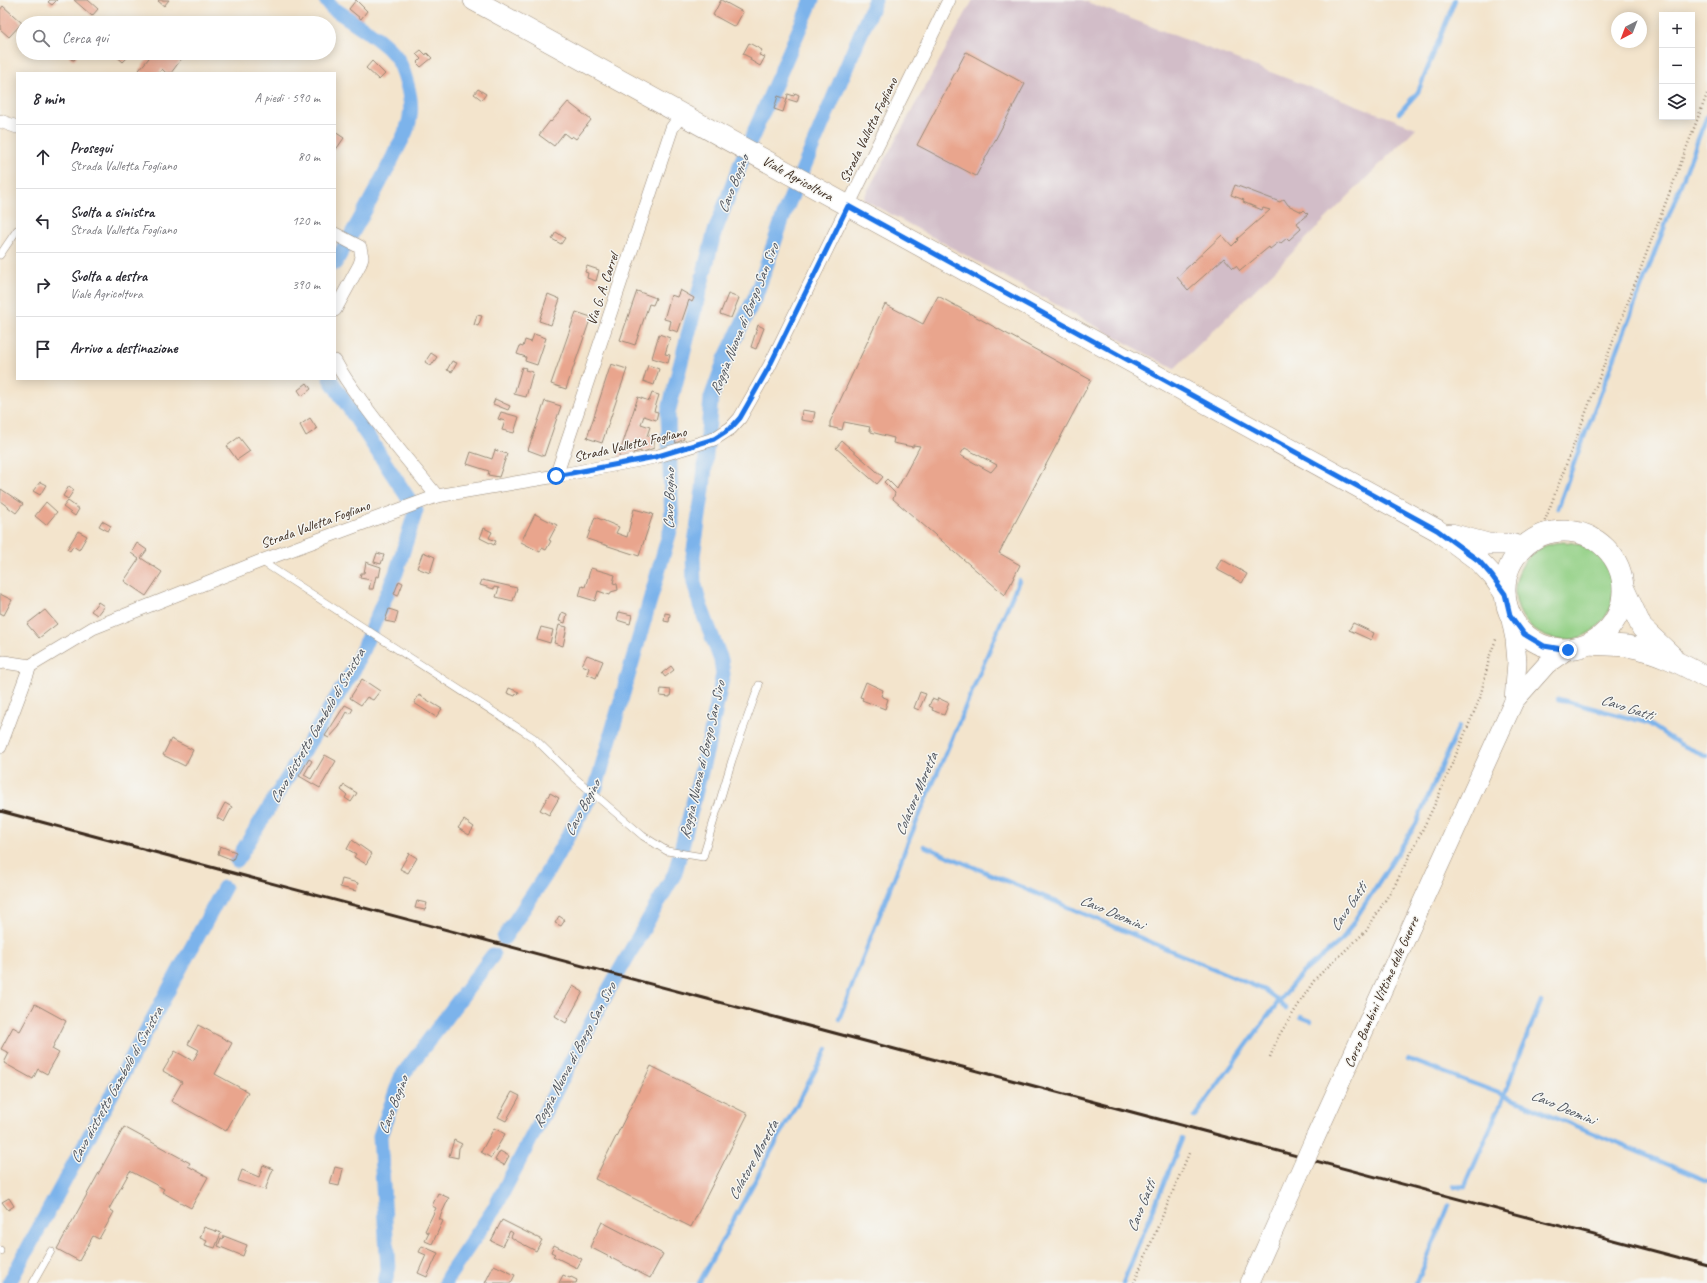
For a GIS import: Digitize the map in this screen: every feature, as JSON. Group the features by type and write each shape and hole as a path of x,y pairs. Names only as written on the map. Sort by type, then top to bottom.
{"main road":[{"name":"Viale Agricoltura","path":"474,0 1437,530 1479,561 1505,594"},
{"name":"Viale Agricoltura","path":"1437,530 1488,544 1531,542"},
{"name":"Viale Agricoltura","path":"1678,662 1642,628 1624,588 1618,565 1612,554 1595,539 1573,531 1551,532 1531,542 1514,558 1508,570 1505,582 1505,594 1510,615 1518,628 1534,641 1544,646 1568,650 1590,644 1627,646 1678,662 1707,678"},
{"name":"Viale Agricoltura","path":"1590,644 1609,630 1615,621 1622,605 1624,588"},
{"name":"Corso Bambini Vittime delle Guerre","path":"1510,615 1515,639 1517,662 1514,701"},
{"name":"Corso Bambini Vittime delle Guerre","path":"1250,1283 1514,701 1547,664 1568,650"}],"street":[{"name":"Strada Valletta Fogliano","path":"30,666 93,628 261,561 431,498 556,476 669,453 714,439 731,428 740,418 769,367 949,0"},
{"name":"Via G. A. Carrel","path":"556,476 672,128 682,114"},
{"path":"0,121 16,127"},
{"path":"336,308 360,264 362,257 360,247 338,235"},
{"path":"336,362 340,370 431,498"},
{"path":"0,663 4,662 30,666 0,747"}],"lane":[{"path":"0,255 16,231"},
{"path":"261,561 534,738 588,790 643,836 667,851 703,857 732,760 759,685"},
{"path":"33,1283 51,1251"}],"path":[{"path":"1531,542 1707,94"},
{"path":"1270,1057 1278,1037 1316,979 1366,931 1396,883 1436,802 1480,698 1490,655 1500,627 1510,615"},
{"path":"1134,1283 1190,1151"}],"shaded area":[{"path":"973,0 1082,0 1416,128 1174,369 863,199"}],"green space":[{"path":"1564,542 1583,545 1599,556 1610,572 1613,591 1610,610 1599,626 1583,637 1564,640 1545,637 1529,626 1518,610 1515,591 1518,572 1529,556 1545,545"}],"building":[{"path":"50,0 57,0 52,5 48,2"},
{"path":"74,0 88,0 98,9 92,16"},
{"path":"169,0 164,6 158,1"},
{"path":"356,0 367,11 361,19 349,9"},
{"path":"721,0 743,12 735,27 713,15"},
{"path":"3,6 16,18 16,29 9,37 0,29 0,10"},
{"path":"749,43 762,50 759,55 765,57 760,66 750,60 751,58 743,54"},
{"path":"421,50 432,58 421,67 417,63 421,59 416,54"},
{"path":"966,52 1025,84 976,176 917,145"},
{"path":"147,60 181,60 172,72 165,72 162,69 160,72 141,72 139,70"},
{"path":"372,61 385,74 379,80 366,68"},
{"path":"478,89 486,94 482,100 474,94"},
{"path":"795,93 799,95 797,102 787,99 788,94 794,96"},
{"path":"778,96 787,99 783,112 774,109"},
{"path":"568,102 591,120 576,139 572,136 570,138 564,133 554,146 539,135"},
{"path":"336,133 344,138 336,150"},
{"path":"1235,185 1280,202 1284,199 1288,205 1302,212 1304,210 1308,214 1297,223 1301,229 1289,240 1287,238 1270,249 1269,247 1240,271 1236,266 1233,268 1224,258 1188,290 1177,277 1222,235 1232,246 1238,240 1237,239 1270,210 1263,208 1262,210 1231,195"},
{"path":"556,232 565,238 561,244 552,239"},
{"path":"587,266 599,270 596,281 587,278 588,273 585,272"},
{"path":"680,290 694,298 692,302 689,300 678,332 669,329 671,321 664,319 671,295 677,297"},
{"path":"637,291 656,298 653,305 649,304 635,345 620,340"},
{"path":"548,294 560,299 551,325 539,321"},
{"path":"728,294 739,298 731,318 720,314"},
{"path":"938,296 1091,380 999,553 1020,565 1005,595 893,499 895,493 884,482 887,479 897,489 920,446 913,445 913,447 893,443 894,438 871,432 871,430 869,430 870,427 844,422 842,430 830,427 830,422 885,304 923,324","holes":["965,448 997,465 991,472 960,455"]},
{"path":"576,312 591,317 566,389 551,384"},
{"path":"477,315 482,316 478,326 474,325"},
{"path":"758,325 764,328 756,349 751,347"},
{"path":"534,334 546,338 537,365 525,361 526,357 517,354 520,346 523,347 525,340 531,342"},
{"path":"659,334 670,338 665,354 670,355 668,363 652,358"},
{"path":"431,353 437,357 431,366 425,362"},
{"path":"452,361 457,363 452,372 447,370"},
{"path":"611,364 627,369 602,443 587,438"},
{"path":"648,365 659,369 654,385 643,381"},
{"path":"522,367 526,368 525,370 533,372 526,397 514,394"},
{"path":"307,383 311,389 302,396 298,390"},
{"path":"652,393 659,395 654,411 658,412 656,420 644,416 641,424 650,427 647,436 654,435 654,448 641,453 641,451 633,453 634,458 620,460 619,455 638,397 649,401"},
{"path":"495,399 510,406 508,410 493,404"},
{"path":"545,401 561,406 544,456 528,450"},
{"path":"802,410 815,412 813,422 801,420"},
{"path":"501,412 519,417 514,433 502,430 505,421 498,419"},
{"path":"310,418 317,429 306,436 300,425"},
{"path":"682,434 684,439 676,443 674,437"},
{"path":"239,437 250,451 237,460 227,446"},
{"path":"842,441 883,477 877,484 836,448"},
{"path":"495,450 507,454 499,477 488,475 489,471 467,464 471,452 492,459"},
{"path":"40,482 46,485 40,495 33,491"},
{"path":"69,486 74,490 68,499 63,496"},
{"path":"1,489 23,504 16,513 0,501"},
{"path":"68,501 79,509 75,516 63,507"},
{"path":"46,502 57,512 46,525 35,516"},
{"path":"634,509 653,514 639,556 587,539 595,517 619,527 616,533 627,537"},
{"path":"535,514 557,525 549,540 551,541 546,550 542,548 540,552 521,542"},
{"path":"102,521 111,526 108,531 99,526"},
{"path":"484,528 492,532 489,538 496,541 494,545 480,538"},
{"path":"78,531 87,536 79,550 73,546 70,551 67,549"},
{"path":"137,543 147,550 141,558 162,572 146,596 124,581 139,559 131,553"},
{"path":"423,552 435,557 430,573 417,568"},
{"path":"377,553 384,555 381,564 374,562"},
{"path":"1221,559 1247,574 1242,583 1216,569"},
{"path":"366,562 381,567 379,577 376,576 373,589 369,589 371,580 360,578 361,573 364,573"},
{"path":"591,568 615,575 613,583 617,584 618,590 611,592 610,595 598,591 595,601 579,596 582,586 585,587"},
{"path":"482,580 517,588 513,601 496,597 499,588 494,587 494,589 480,585"},
{"path":"399,581 403,583 398,596 394,594"},
{"path":"0,594 12,600 4,615 0,613"},
{"path":"98,602 104,606 97,615 91,611"},
{"path":"389,609 398,612 395,623 385,621"},
{"path":"45,610 57,624 39,638 27,624"},
{"path":"562,612 567,614 565,623 559,621"},
{"path":"619,612 632,615 630,624 617,620"},
{"path":"665,613 670,614 669,622 664,621"},
{"path":"1353,623 1374,633 1371,640 1349,630"},
{"path":"559,625 567,627 563,646 554,643"},
{"path":"541,627 553,630 550,643 537,639"},
{"path":"587,655 603,661 596,678 587,674 589,668 582,665"},
{"path":"671,666 674,670 665,677 662,673"},
{"path":"362,679 380,691 373,700 367,697 361,705 350,698"},
{"path":"866,682 883,690 881,696 888,699 885,709 862,700 863,698 860,697"},
{"path":"509,688 519,692 518,695 516,694 515,696 507,693"},
{"path":"661,689 671,690 670,697 660,696"},
{"path":"920,692 926,694 919,710 914,708"},
{"path":"419,695 442,709 436,717 414,703"},
{"path":"938,698 949,703 944,715 932,710 933,708 929,706 932,699 937,701"},
{"path":"345,705 353,709 350,714 347,712 339,727 329,738 325,736"},
{"path":"171,739 193,750 185,766 163,755"},
{"path":"325,755 336,761 320,788 299,776 309,759 312,761 304,775 311,779"},
{"path":"344,785 357,793 351,802 345,798 347,795 341,790"},
{"path":"550,793 559,798 549,815 540,810"},
{"path":"225,803 232,807 224,822 217,818"},
{"path":"464,820 474,827 469,835 458,828"},
{"path":"352,840 372,854 366,864 354,857 356,854 347,849"},
{"path":"220,846 236,852 233,860 218,854"},
{"path":"409,853 417,858 408,873 400,869"},
{"path":"342,879 358,883 356,891 340,887"},
{"path":"417,901 427,903 425,910 415,908"},
{"path":"559,916 565,920 561,926 555,923"},
{"path":"573,986 583,992 566,1023 555,1016"},
{"path":"35,1004 66,1021 52,1049 59,1053 47,1074 38,1069 33,1079 4,1063 9,1053 1,1049 13,1027 20,1031"},
{"path":"198,1025 232,1043 215,1074 248,1092 226,1131 171,1101 182,1082 163,1071 175,1051 193,1061 199,1050 188,1044"},
{"path":"651,1066 748,1114 691,1227 595,1179"},
{"path":"512,1092 520,1096 506,1121 498,1117"},
{"path":"124,1127 190,1163 188,1166 208,1177 191,1208 162,1192 164,1189 130,1171 109,1209 114,1212 99,1239 93,1236 79,1261 57,1249"},
{"path":"494,1128 505,1134 491,1158 481,1152"},
{"path":"454,1140 462,1144 459,1148 458,1158 449,1156"},
{"path":"500,1151 509,1156 504,1165 495,1160"},
{"path":"263,1165 273,1169 265,1190 238,1181 242,1170 259,1177"},
{"path":"335,1167 343,1169 339,1186 330,1184"},
{"path":"438,1193 449,1198 439,1219 443,1221 432,1244 425,1241 429,1233 425,1231 436,1208 432,1206"},
{"path":"9,1198 14,1206 8,1210 2,1202"},
{"path":"502,1220 542,1240 536,1251 511,1237 513,1233 510,1231 502,1246 491,1241"},
{"path":"602,1222 663,1254 650,1278 590,1247"},
{"path":"204,1227 221,1233 215,1248 205,1245 207,1241 200,1238"},
{"path":"224,1236 247,1245 243,1256 218,1246 221,1238 223,1239"},
{"path":"554,1245 582,1259 577,1268 553,1256 555,1254 551,1252"},
{"path":"422,1246 438,1253 427,1277 418,1273 426,1255 419,1252"},
{"path":"494,1265 515,1275 511,1283 485,1283"},
{"path":"563,1275 577,1280 576,1283 559,1283"}],"waterway":[{"name":"Cavo distretto Gambolò di Sinistra","path":"326,0 331,7 372,34 397,58 407,83 411,109 408,126 404,135 374,195 336,261"},
{"name":"Cavo Bogino","path":"504,938 545,876 596,787 672,524 668,413 714,234 742,160 812,0"},
{"name":"Roggia Nuova di Borgo San Siro","path":"446,1283 448,1277 494,1209 608,991 675,873 710,737 723,674 721,660 700,605 694,582 693,556 703,489 711,398 725,359 756,295 786,209 875,0"},
{"name":"Colatore Moretta","path":"1399,113 1418,92 1455,0"},
{"path":"1558,508 1707,116"},
{"name":"Cavo distretto Gambolò di Sinistra","path":"237,860 354,669 396,573 416,510 331,380"},
{"name":"Colatore Moretta","path":"839,1019 908,842 1019,580"},
{"name":"Cavo Gatti","path":"1558,699 1648,723 1679,744 1707,756"},
{"name":"Cavo Gatti","path":"1194,1117 1279,1001 1301,974 1342,940 1416,824 1459,726"},
{"name":"Cavo Deomini","path":"924,846 1264,990 1279,1001 1286,1009"},
{"name":"Cavo distretto Gambolò di Sinistra","path":"9,1283 224,888"},
{"name":"Cavo Bogino","path":"385,1283 388,1270 380,1136 401,1077 493,955"},
{"path":"1454,1187 1465,1186 1506,1092 1515,1065 1541,1002"},
{"name":"Cavo Deomini","path":"1301,1017 1311,1021"},
{"name":"Colatore Moretta","path":"699,1283 827,1049"},
{"name":"Cavo Deomini","path":"1408,1059 1496,1092 1707,1181"},
{"name":"Cavo Gatti","path":"1123,1283 1182,1139"},
{"path":"1417,1283 1449,1205"}],"railway":[{"path":"0,811 1707,1265"}],"route":[{"path":"556,476 655,457 714,439 731,428 740,418 769,367 848,206 1437,530 1479,561 1492,576 1505,594 1510,615 1518,628 1524,634 1544,646 1568,650"}]}
